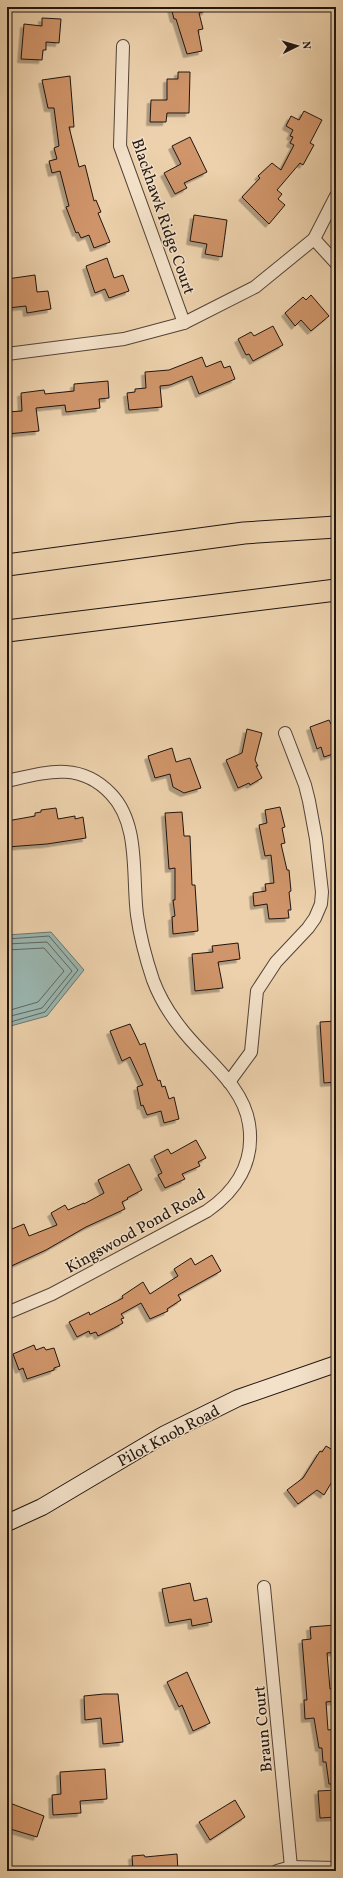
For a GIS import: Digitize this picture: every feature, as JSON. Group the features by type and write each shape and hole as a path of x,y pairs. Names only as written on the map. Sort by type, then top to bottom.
{"highway":[{"path":"7,565 244,533 336,528"},
{"path":"7,631 336,590"}],"main road":[{"name":"Pilot Knob Road","path":"7,1523 42,1507 165,1434 238,1398 336,1364"}],"street":[{"name":"Blackhawk Ridge Court","path":"123,46 120,146 184,323"},
{"path":"7,354 124,339 184,323 255,287 314,239 336,196"},
{"path":"314,239 336,263"},
{"path":"229,1082 251,1052 257,991 276,962 308,928 315,918 321,904 322,892 317,846 306,785 285,733"},
{"name":"Kingswood Pond Road","path":"7,782 46,772 71,772 86,776 100,784 112,795 122,808 131,830 140,932 154,982 170,1013 180,1027 229,1082 244,1106 249,1124 250,1143 247,1162 240,1179 222,1200 207,1211 52,1294 7,1313"},
{"name":"Braun Court","path":"264,1587 290,1867"},
{"path":"277,1871 290,1867 336,1868"}],"water":[{"path":"51,932 84,970 47,1016 7,1027 7,935"}],"building":[{"path":"171,7 206,7 206,11 199,13 203,29 198,30 202,51 187,54"},
{"path":"42,18 61,19 59,43 46,42 46,50 43,50 42,60 21,59 24,24 42,26"},
{"path":"178,72 190,72 189,113 167,113 166,122 150,122 151,100 167,100 167,79 178,79"},
{"path":"70,76 74,127 69,127 79,167 85,165 94,201 96,200 101,212 98,213 110,242 94,248 89,235 81,238 78,232 76,233 66,207 69,206 60,171 52,173 49,161 57,159 54,148 59,146 54,108 48,108 42,80"},
{"path":"304,111 322,120 310,143 314,145 303,165 300,163 277,190 282,194 278,199 285,205 269,224 242,197 260,178 258,176 272,163 281,170 294,145 290,143 293,137 290,136 293,130 286,126 291,116 299,120"},
{"path":"190,137 207,172 184,183 187,188 175,194 164,173 181,164 172,146"},
{"path":"194,215 227,220 222,257 205,254 207,244 190,241"},
{"path":"107,258 114,278 123,275 129,291 109,298 105,289 95,293 86,266"},
{"path":"35,275 37,292 48,291 51,309 27,313 26,306 8,308 7,279"},
{"path":"311,295 329,316 311,331 301,320 295,326 285,313 303,297 306,300"},
{"path":"273,326 283,345 253,361 249,354 246,355 238,339 251,332 254,336"},
{"path":"202,357 206,367 221,361 224,368 230,366 235,379 199,394 192,376 170,385 160,386 162,407 129,410 127,393 135,392 135,389 146,388 145,372 169,370"},
{"path":"108,381 109,398 99,399 100,408 66,412 65,405 36,408 39,431 7,434 7,412 22,411 21,393 44,390 45,394 74,391 74,384"},
{"path":"329,720 333,728 336,727 336,753 324,757 321,747 317,749 310,727"},
{"path":"247,729 262,733 255,760 258,766 256,766 262,778 250,785 249,783 238,788 226,760 242,753"},
{"path":"172,748 176,762 190,758 201,788 184,793 173,787 170,774 155,778 148,756"},
{"path":"280,807 285,827 282,828 285,843 281,844 287,870 289,870 291,910 288,910 289,918 269,919 267,904 254,906 253,893 266,891 265,884 274,883 271,855 265,856 259,825 267,823 265,810"},
{"path":"56,808 58,819 75,816 75,819 83,817 86,838 47,844 7,847 7,821 35,816 35,813 41,812 41,810"},
{"path":"182,812 184,836 190,836 192,885 195,885 198,931 173,934 172,917 175,916 173,900 175,900 175,868 169,869 165,813"},
{"path":"238,943 240,959 218,962 223,988 195,991 192,954 213,952 212,946"},
{"path":"336,1021 336,1082 324,1083 320,1022"},
{"path":"130,1024 140,1045 145,1043 158,1081 160,1080 162,1087 165,1086 169,1099 174,1097 179,1119 164,1123 161,1111 147,1115 143,1105 141,1106 137,1087 143,1085 130,1057 122,1061 110,1031"},
{"path":"196,1140 206,1158 198,1162 200,1166 182,1174 185,1179 165,1188 158,1175 162,1173 154,1156 168,1149 171,1154"},
{"path":"129,1164 142,1190 122,1202 125,1209 86,1227 46,1250 7,1268 7,1231 24,1224 29,1236 57,1225 51,1213 65,1205 68,1210 84,1204 104,1193 98,1180"},
{"path":"212,1255 221,1271 178,1295 181,1300 167,1309 168,1311 150,1319 141,1303 121,1314 124,1318 121,1319 123,1323 114,1328 98,1336 96,1332 90,1334 89,1331 77,1337 69,1322 89,1312 90,1315 123,1298 122,1296 143,1282 150,1294 178,1276 174,1269 191,1258 195,1265"},
{"path":"34,1345 36,1350 44,1347 46,1350 54,1348 60,1366 54,1368 54,1370 27,1379 23,1368 19,1370 13,1354"},
{"path":"326,1446 336,1452 336,1475 324,1495 317,1490 298,1504 287,1490 303,1478 320,1451 322,1452"},
{"path":"190,1583 194,1601 207,1598 212,1622 192,1626 191,1619 169,1623 162,1589"},
{"path":"335,1625 336,1652 327,1653 330,1689 336,1689 336,1701 326,1702 328,1730 335,1729 336,1784 329,1784 326,1762 323,1762 322,1748 319,1748 314,1718 305,1719 304,1700 307,1700 302,1640 311,1639 310,1627"},
{"path":"187,1672 210,1723 193,1731 182,1705 179,1707 167,1682"},
{"path":"118,1694 123,1742 103,1744 101,1718 85,1720 84,1696"},
{"path":"105,1769 107,1799 80,1801 81,1813 53,1815 52,1795 61,1794 60,1772"},
{"path":"336,1790 336,1817 320,1818 318,1791"},
{"path":"235,1800 245,1817 210,1840 199,1822"},
{"path":"7,1802 44,1816 37,1837 7,1828"},
{"path":"177,1854 178,1871 133,1871 132,1856 144,1855 145,1857"}]}
